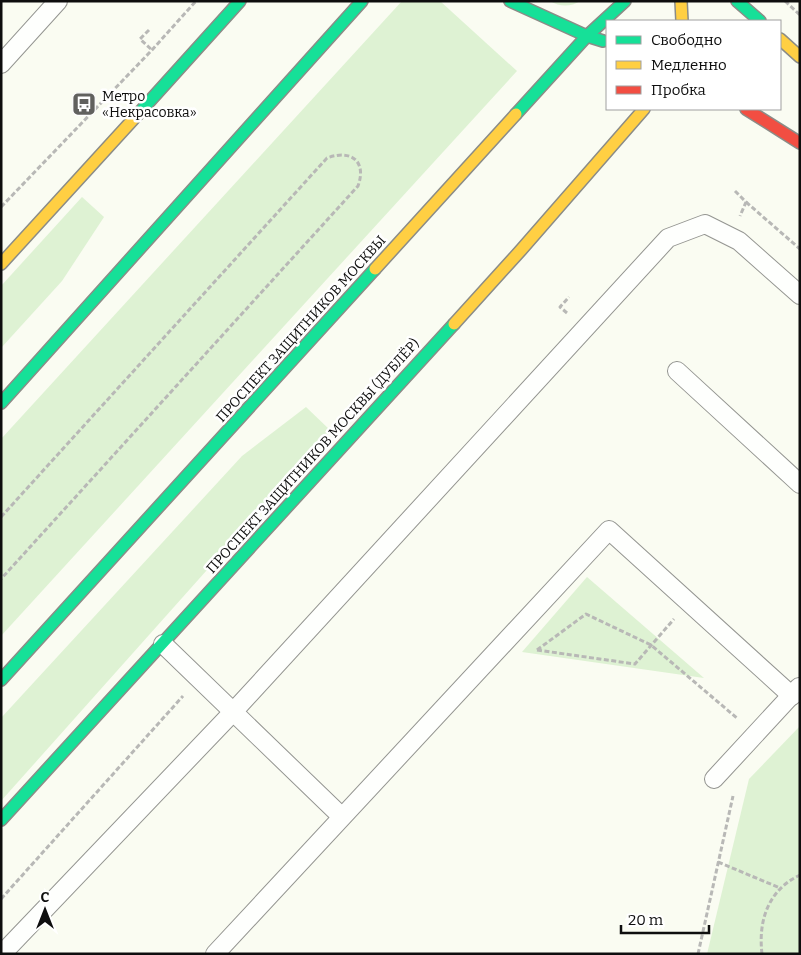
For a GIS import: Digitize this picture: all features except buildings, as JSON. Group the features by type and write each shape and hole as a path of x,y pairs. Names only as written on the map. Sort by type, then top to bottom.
{"main road":[{"path":"1,264 240,1"},
{"path":"1,403 362,1"},
{"path":"510,1 606,43"},
{"name":"ПРОСПЕКТ ЗАЩИТНИКОВ МОСКВЫ","path":"1,680 588,36 625,1"},
{"path":"681,1 682,20"},
{"path":"737,1 759,20"},
{"path":"781,40 800,57"},
{"name":"ПРОСПЕКТ ЗАЩИТНИКОВ МОСКВЫ (ДУБЛЁР)","path":"1,820 521,250 643,110"},
{"path":"748,110 800,143"}],"lane":[{"path":"1,64 58,1"},
{"path":"2,954 233,712 668,238 705,224 739,241 800,295"},
{"path":"677,372 800,484"},
{"path":"214,954 609,530 689,602 796,691 714,779"},
{"path":"162,644 341,816"}],"path":[{"path":"1,207 152,50 196,1"},
{"path":"784,1 800,15"},
{"path":"148,30 140,39 152,50"},
{"path":"1,518 327,158 343,154 357,162 361,171 358,186 1,579"},
{"path":"746,202 800,249"},
{"path":"569,297 560,307 570,317"},
{"path":"501,645 635,664 689,602"},
{"path":"538,650 586,614 651,645 740,720"},
{"path":"1,899 199,679"},
{"path":"698,954 734,792"},
{"path":"718,862 780,888"},
{"path":"762,954 761,934 764,914 770,901 780,888 792,878 800,875"}],"green space":[{"path":"402,1 440,1 517,71 1,636 1,439"},
{"path":"550,1 580,1 565,5"},
{"path":"82,197 104,217 62,281 1,348 1,286"},
{"path":"306,407 331,431 1,801 1,718 242,456"},
{"path":"587,577 704,678 522,652"},
{"path":"800,726 800,954 707,954 749,779"}],"traffic: fast":[{"path":"139,113 240,1"},
{"path":"1,403 362,1"},
{"path":"510,1 587,36 603,41"},
{"path":"516,114 587,36 625,1"},
{"path":"737,1 759,20"},
{"path":"1,680 375,269"},
{"path":"1,820 454,324"}],"traffic: slow":[{"path":"681,1 682,20"},
{"path":"781,40 800,57"},
{"path":"454,324 643,110"},
{"path":"1,264 139,113"},
{"path":"375,269 516,114"}],"traffic: jam":[{"path":"748,110 800,143"}],"place":[{"name":"Метро «Некрасовка»","path":"84,104"}]}
